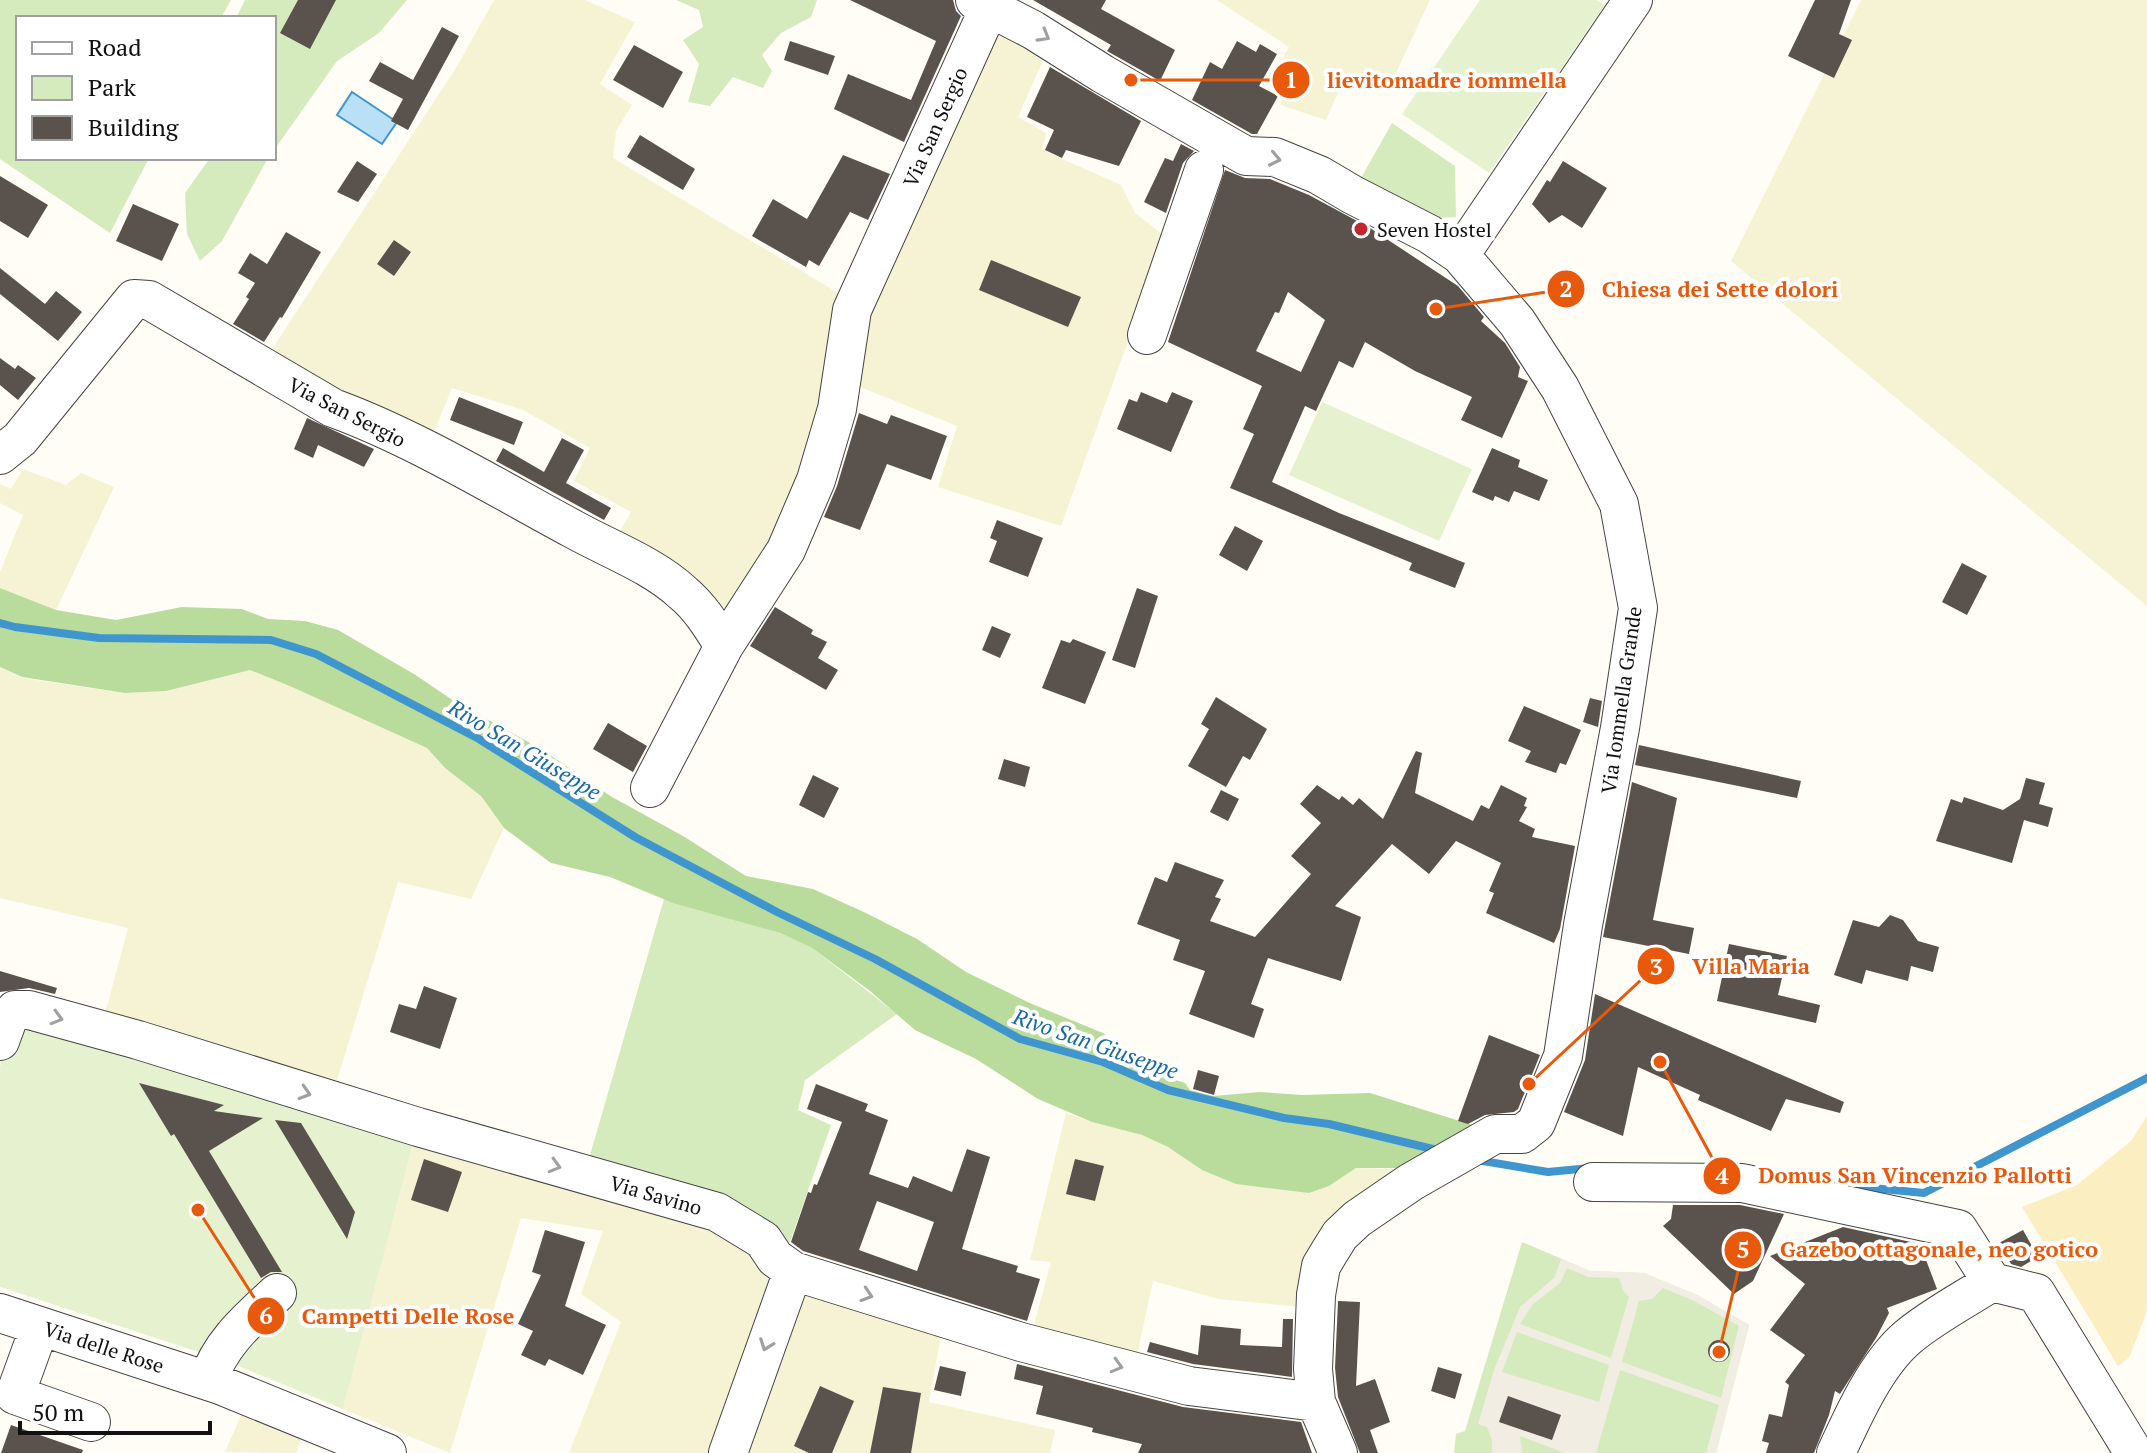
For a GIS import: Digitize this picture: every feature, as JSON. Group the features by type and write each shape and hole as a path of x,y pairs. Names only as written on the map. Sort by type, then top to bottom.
{"street":[{"path":"1460,255 1633,0"},
{"name":"Via Iommella Grande","path":"982,3 1211,154 1275,157 1319,175 1429,234 1460,255 1517,322 1560,388 1619,504 1638,608 1563,1056 1536,1123 1522,1134 1495,1134 1411,1182 1357,1219 1340,1235 1321,1266 1316,1295 1313,1369 1316,1402 1338,1453"},
{"name":"Via San Sergio","path":"650,788 724,646 786,550 816,480 837,409 852,310 982,3"},
{"path":"1147,335 1211,154"},
{"name":"Via San Sergio","path":"0,455 20,439 134,299 149,300 333,408 360,418 455,466 646,568 682,591 704,615 724,646"},
{"name":"Via Savino","path":"0,1041 15,1010 29,1010 138,1040 418,1127 717,1212 763,1240 775,1258 793,1271 1006,1338 1189,1386 1316,1402"},
{"path":"1593,1182 1742,1183 1958,1229 1992,1282 2036,1293 2134,1453"},
{"path":"728,1453 793,1271"},
{"path":"1836,1453 1855,1412 1880,1371 1907,1338 1992,1282"},
{"path":"208,1381 216,1357 230,1338 277,1293"},
{"name":"Via delle Rose","path":"0,1313 208,1381 387,1453"},
{"path":"40,1326 15,1395 91,1422"}],"shaded area":[{"path":"494,0 585,0 635,22 600,84 632,105 616,131 613,158 850,300 832,408 724,637 612,545 631,512 574,481 590,448 523,410 452,388 428,447 263,363 456,68"},
{"path":"1217,0 1430,0 1388,90 1346,74 1326,120 1280,105 1285,93 1269,83 1289,47"},
{"path":"1861,0 2147,0 2147,606 1731,261"},
{"path":"988,22 1045,56 1018,117 1046,133 1042,150 1121,185 1135,213 1166,237 1061,526 938,487 957,426 850,383 857,312"},
{"path":"23,469 66,485 81,473 114,487 56,610 0,588 0,572 23,515 0,503 0,484 11,489"},
{"path":"0,667 22,678 125,693 166,691 250,670 427,748 445,768 481,796 504,828 471,899 398,882 333,1093 236,1051 227,1057 103,1021 128,928 0,898"},
{"path":"1066,1113 1142,1135 1168,1147 1202,1170 1329,1186 1356,1168 1402,1169 1302,1307 1219,1299 1153,1281 1135,1365 1030,1340 1051,1262 1030,1260"},
{"path":"416,1133 714,1218 779,1272 718,1453 569,1453 621,1322 581,1294 603,1231 521,1218 450,1453 343,1409"},
{"path":"1561,1259 1590,1271 1644,1273 1697,1295 1749,1325 1716,1453 1706,1453 1719,1405 1620,1370 1596,1453 1565,1453 1520,1436 1522,1453 1492,1453 1492,1440 1487,1427 1478,1424 1494,1370 1520,1307 1554,1278","holes":["1567,1268 1588,1277 1619,1278 1629,1297 1611,1358 1520,1324 1533,1304 1560,1283","1663,1288 1739,1326 1721,1398 1622,1362 1639,1301 1652,1299","1517,1332 1609,1365 1599,1402 1502,1372","1508,1397 1561,1415 1552,1439 1499,1422"]},
{"path":"800,1287 943,1325 929,1402 1055,1430 1050,1453 738,1453"},
{"path":"242,1413 302,1437 296,1453 225,1452"}],"green space":[{"path":"0,0 231,0 222,16 16,16 16,160 148,160 110,233 0,159"},
{"path":"245,0 407,0 379,33 337,61 276,147 276,16 237,16"},
{"path":"676,0 817,0 811,17 781,33 762,55 772,71 763,88 733,77 710,106 688,102 699,64 683,40 703,27 699,10"},
{"path":"1480,0 1597,0 1605,5 1489,173 1402,114"},
{"path":"1392,123 1455,166 1456,217 1436,218 1357,185"},
{"path":"209,160 267,160 222,241 200,261 187,234 185,193"},
{"path":"1322,402 1472,469 1439,541 1289,475"},
{"path":"0,588 56,610 116,620 182,607 242,609 268,619 305,621 338,630 541,749 612,797 683,836 746,876 813,889 866,913 917,939 966,972 1103,1033 1154,1073 1185,1083 1190,1090 1213,1096 1260,1092 1302,1095 1370,1093 1482,1128 1413,1168 1356,1168 1329,1186 1309,1193 1236,1184 1202,1170 1168,1147 1142,1135 1092,1122 1038,1099 976,1059 915,1030 870,991 812,948 780,933 673,903 610,877 551,863 504,828 481,796 445,768 427,748 292,687 250,670 166,691 125,693 22,677 0,667"},
{"path":"664,899 780,933 812,948 897,1014 805,1080 798,1110 831,1125 790,1242 586,1169"},
{"path":"20,1022 416,1133 343,1409 226,1361 0,1287 0,1066 11,1036"},
{"path":"1522,1242 1590,1271 1644,1273 1697,1295 1749,1325 1716,1453 1454,1453 1456,1434 1465,1431"}],"sand":[{"path":"2147,1116 2147,1311 2129,1358 2118,1366 2022,1207 2077,1185 2131,1141"}],"water":[{"path":"352,92 397,122 382,144 337,115"}],"building":[{"path":"298,0 336,0 310,49 280,33"},
{"path":"850,0 953,0 961,16 904,142 834,109 848,74 911,100 936,41"},
{"path":"1033,0 1106,0 1101,9 1175,50 1160,81 1107,51 1111,45"},
{"path":"1815,0 1851,0 1839,34 1852,40 1834,78 1788,56"},
{"path":"442,27 459,36 408,130 391,121 403,99 369,81 380,62 413,80"},
{"path":"790,41 835,56 828,75 784,60"},
{"path":"1237,41 1256,52 1260,44 1277,54 1259,86 1278,96 1257,134 1192,100 1210,62 1222,69"},
{"path":"634,45 683,72 663,108 613,80"},
{"path":"1050,67 1141,121 1119,166 1066,150 1062,158 1045,150 1054,130 1027,117"},
{"path":"640,135 695,169 683,190 627,157"},
{"path":"1181,144 1194,151 1183,163 1166,213 1144,202 1165,158 1173,161"},
{"path":"843,155 890,174 868,220 850,212 819,266 809,260 806,267 752,236 773,199 807,219"},
{"path":"357,161 377,174 358,202 337,192"},
{"path":"1563,161 1607,188 1582,228 1562,215 1549,223 1532,204"},
{"path":"1225,170 1245,178 1270,179 1309,195 1370,228 1458,286 1484,317 1481,321 1505,343 1520,367 1518,377 1528,381 1502,438 1461,420 1472,397 1415,371 1365,342 1353,368 1339,361 1316,411 1305,406 1272,482 1339,513 1465,563 1455,588 1409,570 1412,563 1230,488 1254,434 1243,429 1262,386 1168,342","holes":["1288,292 1325,320 1301,372 1256,351"]},
{"path":"0,176 48,205 28,238 0,221"},
{"path":"133,204 179,224 162,261 116,241"},
{"path":"286,232 321,252 264,342 233,324 255,283 238,273 250,253 267,264"},
{"path":"394,240 411,252 394,276 377,264"},
{"path":"991,260 1081,297 1068,327 979,290"},
{"path":"0,268 45,304 56,291 82,312 58,341 0,294"},
{"path":"0,358 15,369 18,365 36,378 18,400 0,385"},
{"path":"1141,392 1167,403 1172,392 1193,401 1171,452 1117,429 1129,399 1137,402"},
{"path":"459,397 523,422 514,445 450,420"},
{"path":"859,413 887,424 891,415 947,436 931,480 887,464 860,530 824,517 837,486"},
{"path":"307,418 374,449 364,467 318,445 313,458 294,449"},
{"path":"562,438 584,450 566,483 611,508 604,520 496,461 503,448 544,472"},
{"path":"1492,448 1520,460 1518,467 1548,480 1539,501 1514,491 1509,502 1495,496 1493,501 1472,492"},
{"path":"997,520 1043,538 1028,577 989,562 997,541 990,538"},
{"path":"1235,526 1263,541 1247,571 1219,555"},
{"path":"1962,563 1987,576 1967,615 1942,602"},
{"path":"1137,588 1158,596 1135,668 1112,660"},
{"path":"775,607 827,642 818,658 838,670 826,690 750,646"},
{"path":"992,626 1011,634 1000,658 982,650"},
{"path":"1073,639 1106,652 1085,704 1042,688 1061,640 1070,643"},
{"path":"1216,697 1267,729 1250,760 1243,756 1226,787 1188,766 1209,729 1201,724"},
{"path":"1590,698 1602,701 1598,727 1583,722"},
{"path":"1524,706 1581,730 1566,765 1560,763 1556,773 1525,762 1531,751 1508,741"},
{"path":"608,723 647,746 633,772 593,749"},
{"path":"1639,745 1801,781 1797,798 1635,765"},
{"path":"1416,751 1422,753 1415,793 1473,821 1481,805 1489,809 1501,785 1527,798 1524,806 1527,807 1519,821 1535,829 1532,837 1575,846 1560,929 1554,943 1486,913 1494,893 1489,891 1501,863 1456,841 1429,874 1392,844 1335,906 1361,917 1341,981 1268,958 1251,1004 1264,1009 1254,1038 1189,1014 1205,971 1173,960 1180,940 1137,924 1155,877 1167,882 1175,862 1224,880 1215,897 1221,899 1210,921 1255,937 1311,874 1291,856 1321,823 1300,804 1317,785 1339,800 1342,796 1353,805 1359,798 1383,819"},
{"path":"1004,759 1030,767 1025,787 998,779"},
{"path":"813,775 839,788 824,818 799,805"},
{"path":"2026,778 2045,783 2039,804 2053,808 2048,827 2024,820 2012,863 1936,841 1951,799 1962,803 1964,797 2003,810 2020,799"},
{"path":"1632,782 1677,798 1653,920 1694,928 1689,954 1603,937"},
{"path":"1221,790 1239,799 1228,821 1210,812"},
{"path":"1890,915 1903,920 1918,941 1939,947 1933,972 1911,966 1908,981 1866,970 1862,984 1834,975 1853,920 1879,927"},
{"path":"1729,944 1787,956 1778,995 1820,1005 1816,1023 1717,1001"},
{"path":"0,971 57,988 55,994 29,988 0,992"},
{"path":"424,986 457,998 440,1049 390,1032 399,1004 416,1009"},
{"path":"1595,994 1844,1102 1840,1113 1786,1099 1771,1131 1698,1100 1700,1095 1638,1067 1623,1136 1564,1112 1585,1060"},
{"path":"1489,1035 1540,1055 1518,1109 1485,1115 1468,1124 1458,1121"},
{"path":"1198,1070 1219,1076 1214,1095 1193,1089"},
{"path":"139,1083 224,1105 214,1111 263,1118 209,1151 282,1272 271,1272 261,1278 174,1134 171,1136"},
{"path":"816,1084 868,1104 865,1111 888,1120 869,1174 908,1188 913,1176 952,1192 967,1149 990,1157 962,1249 1018,1266 1016,1272 1040,1279 1027,1321 803,1251 791,1242 808,1192 811,1193 814,1184 817,1185 842,1122 807,1109","holes":["877,1201 934,1222 917,1271 859,1250"]},
{"path":"275,1120 301,1123 355,1212 347,1239"},
{"path":"424,1159 462,1172 448,1212 411,1200"},
{"path":"1075,1159 1104,1166 1095,1201 1066,1194"},
{"path":"1673,1205 1740,1205 1784,1214 1753,1281 1734,1294 1663,1226 1671,1219"},
{"path":"1843,1227 1920,1244 1937,1289 1887,1308 1889,1313 1876,1338 1840,1394 1835,1391 1814,1453 1766,1453 1769,1443 1762,1441 1769,1414 1782,1417 1789,1385 1785,1382 1805,1355 1770,1330 1805,1284 1770,1256"},
{"path":"545,1230 585,1242 565,1306 606,1325 583,1375 549,1359 545,1366 521,1355 533,1331 518,1324 541,1275 532,1272"},
{"path":"2023,1230 2038,1257 2021,1267 2011,1264 1999,1243"},
{"path":"1338,1301 1360,1302 1356,1386 1375,1379 1390,1422 1370,1430 1378,1453 1360,1453 1338,1397 1335,1368"},
{"path":"1283,1319 1293,1319 1292,1377 1193,1364 1147,1352 1150,1342 1198,1355 1201,1325 1241,1329 1240,1345 1282,1347"},
{"path":"1719,1340 1727,1343 1730,1351 1727,1359 1719,1362 1711,1359 1708,1351 1711,1343"},
{"path":"1017,1364 1183,1407 1301,1422 1312,1453 1138,1453 1142,1444 1036,1414 1043,1386 1014,1379"},
{"path":"940,1366 966,1372 961,1396 934,1390"},
{"path":"1438,1367 1462,1374 1455,1399 1431,1391"},
{"path":"820,1386 854,1401 832,1453 809,1453 794,1446"},
{"path":"883,1387 921,1393 911,1453 870,1453"},
{"path":"1508,1396 1561,1415 1552,1440 1499,1422"},
{"path":"11,1425 83,1450 82,1453 1,1453"}],"waterway":[{"name":"Rivo San Giuseppe","path":"0,623 99,638 271,640 316,654 479,739 635,837 777,912 875,959 1020,1039 1103,1062 1168,1090 1441,1151"},
{"name":"Rivo San Giuseppe","path":"1831,1184 1924,1193 2147,1078"},
{"name":"Rivo San Giuseppe","path":"1477,1160 1548,1172 1590,1168"}],"place":[{"name":"lievitomadre iommella","path":"1131,80"},
{"name":"Seven Hostel","path":"1361,229"},
{"name":"Chiesa dei Sette dolori","path":"1436,309"},
{"name":"Domus San Vincenzio Pallotti","path":"1660,1062"},
{"name":"Villa Maria","path":"1529,1084"},
{"name":"Campetti Delle Rose","path":"198,1210"},
{"name":"Gazebo ottagonale, neo gotico","path":"1719,1352"}]}
